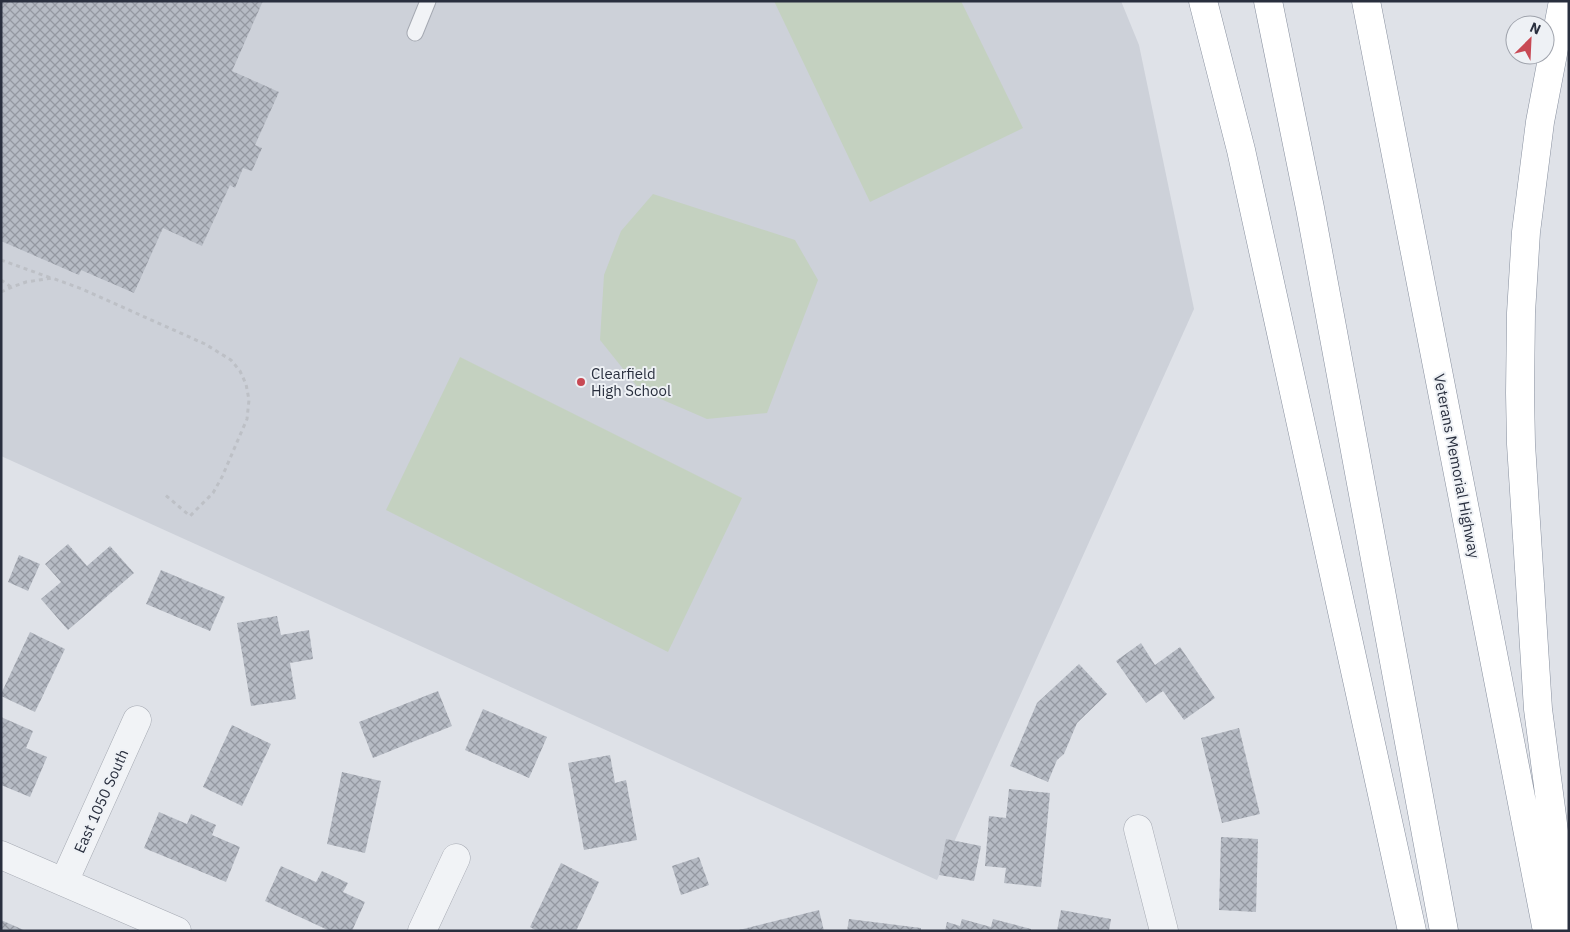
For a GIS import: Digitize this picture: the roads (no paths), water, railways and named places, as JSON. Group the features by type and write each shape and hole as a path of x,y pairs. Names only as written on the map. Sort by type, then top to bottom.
{"highway":[{"path":"1203,1 1241,150 1412,931"},
{"path":"1268,1 1312,217 1444,931"},
{"name":"Veterans Memorial Highway","path":"1366,1 1547,931"},
{"path":"1563,1 1540,122 1526,232 1521,313 1520,444 1538,709 1567,931"}],"street":[{"name":"East 1050 South","path":"64,882 137,720"},
{"path":"1138,829 1164,931"},
{"path":"1,854 177,931"},
{"path":"422,931 456,858"}],"lane":[{"path":"415,33 428,1"}],"place":[{"name":"Clearfield High School","path":"581,382"}]}
